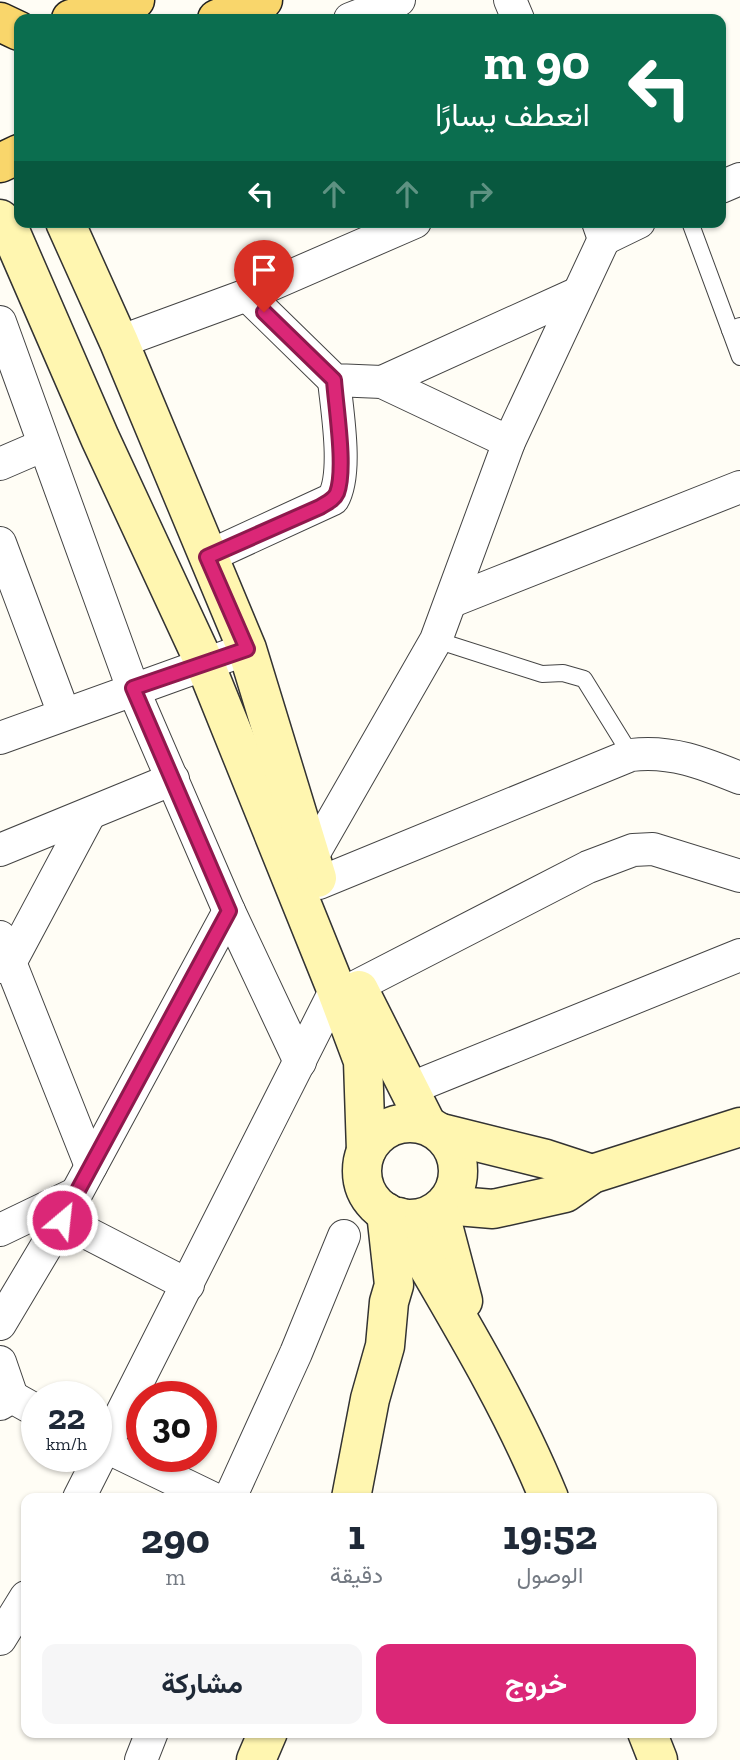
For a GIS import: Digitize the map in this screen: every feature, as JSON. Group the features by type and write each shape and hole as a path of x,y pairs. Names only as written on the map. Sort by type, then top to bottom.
{"main road":[{"path":"86,14 135,0"},
{"path":"229,14 263,0"},
{"path":"0,219 11,233 347,988 434,1129 451,1145 458,1176 454,1192 442,1207 419,1218 392,1214"},
{"path":"68,228 119,342 247,649 347,988 363,1061 366,1151 363,1164 367,1192 392,1214 478,1354 535,1462 547,1493"},
{"path":"366,1151 375,1138 387,1128 402,1123 546,1159 592,1174"},
{"path":"442,1207 493,1209 565,1194 592,1174 740,1127"},
{"path":"442,1207 478,1354"},
{"path":"352,1493 370,1399 385,1346 388,1301 394,1285 392,1214"},
{"path":"256,1760 265,1738"},
{"path":"649,1738 658,1760"}],"street":[{"path":"363,14 399,0"},
{"path":"119,342 247,295 401,228"},
{"path":"314,871 436,640 509,442 576,293 601,230"},
{"path":"382,382 576,293"},
{"path":"207,557 333,499 339,482 334,380 247,295"},
{"path":"0,322 133,688 229,911 300,1062"},
{"path":"334,380 382,382 509,442"},
{"path":"0,464 44,445"},
{"path":"452,601 740,486"},
{"path":"0,543 64,714"},
{"path":"0,738 247,649"},
{"path":"314,871 631,755 676,754 740,778"},
{"path":"0,850 173,779"},
{"path":"89,815 3,956 91,1166"},
{"path":"112,1425 188,1285 300,1062 347,988 588,867 633,850 653,849 740,876"},
{"path":"0,1324 69,1207 229,911"},
{"path":"409,1090 740,955"},
{"path":"69,1207 188,1285"},
{"path":"0,1230 69,1207"},
{"path":"232,1493 296,1353 344,1236"},
{"path":"0,1362 16,1404"},
{"path":"112,1450 202,1493"},
{"path":"81,1493 90,1472"},
{"path":"3,1628 21,1604"},
{"path":"141,1760 150,1738"}],"lane":[{"path":"693,228 735,328 740,357"},
{"path":"436,640 542,674 563,673 584,679 631,755"}],"route":[{"path":"62,1220 229,911 133,688 247,649 207,557 320,507 333,499 337,492 339,448 334,380 264,312"}]}
